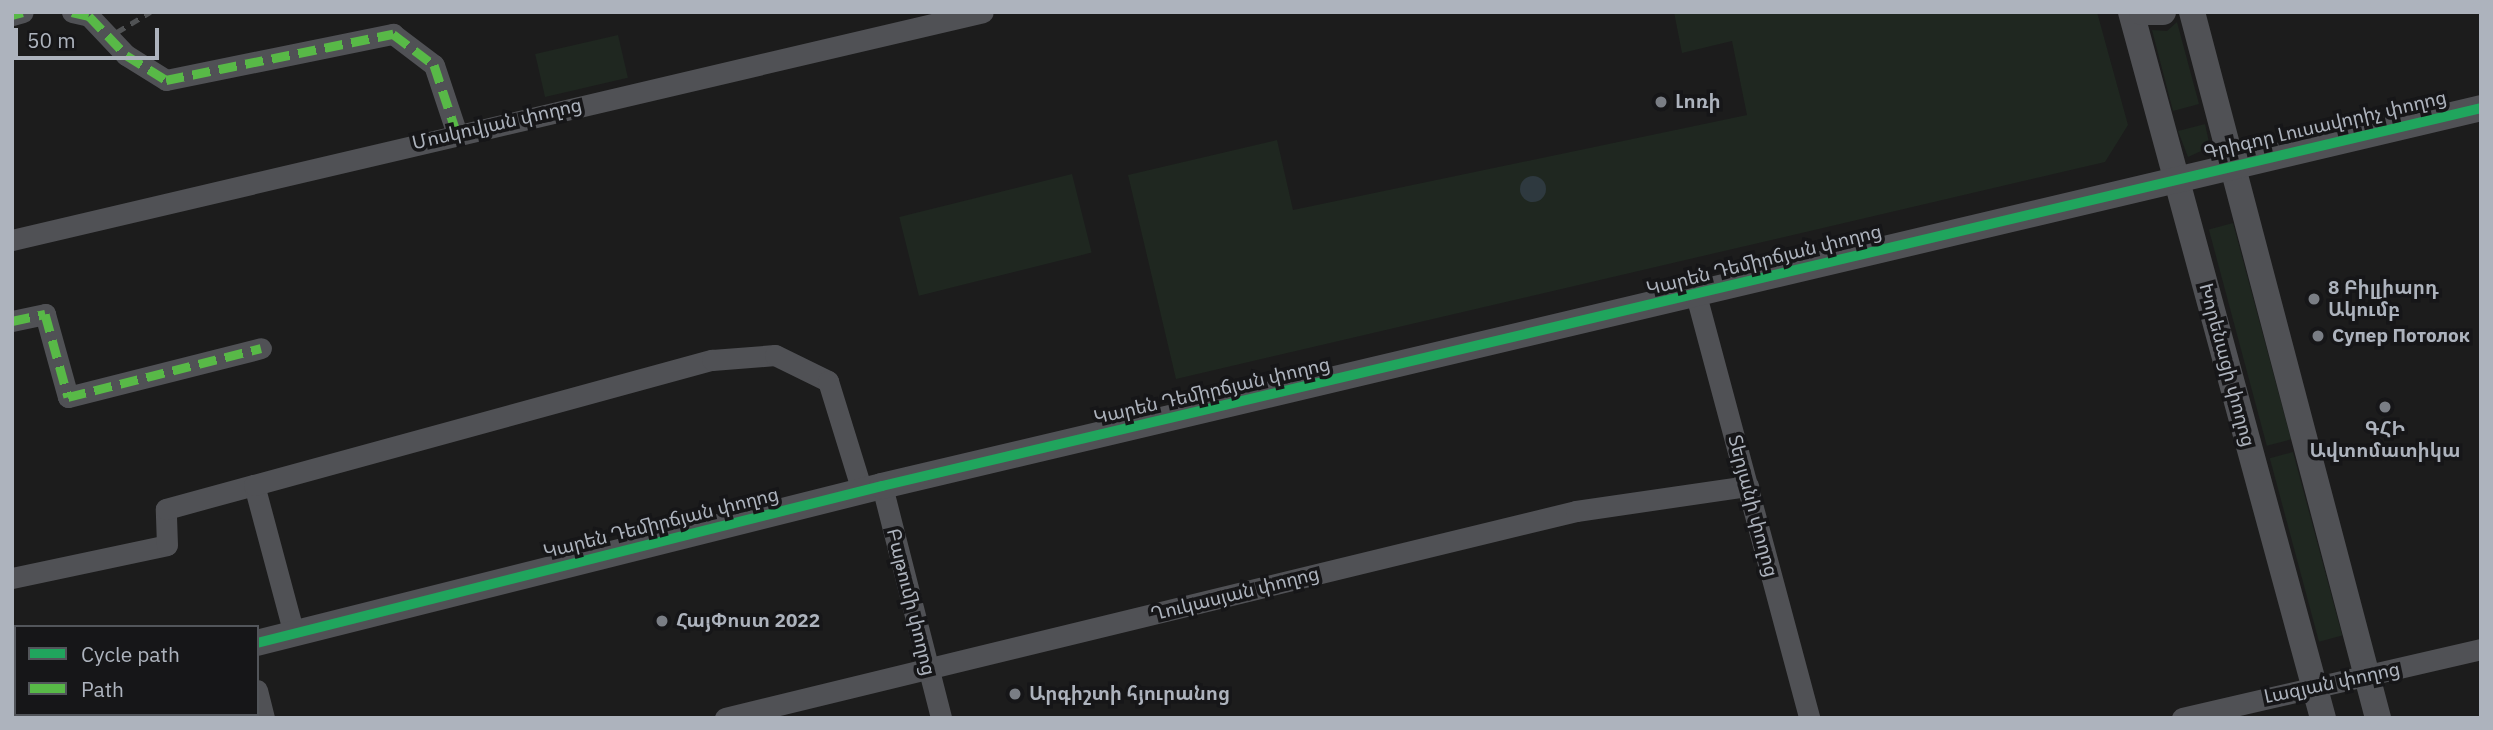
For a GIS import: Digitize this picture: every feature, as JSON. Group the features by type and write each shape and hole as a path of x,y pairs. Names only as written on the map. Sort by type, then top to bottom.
{"street":[{"path":"12,15 23,12"},
{"path":"72,12 89,16 126,55 166,80 393,34 434,65 457,134"},
{"name":"Մոսկովյան փողոց","path":"12,240 983,12"},
{"name":"Խորենացի փողոց","path":"2131,12 2323,718"},
{"path":"2142,12 2164,12"},
{"path":"2192,12 2378,718"},
{"name":"Գրիգոր Լուսավորիչ փողոց","path":"2176,177 2481,108"},
{"name":"Կարեն Դեմիրճյան փողոց","path":"259,643 872,488 1696,295 2176,177"},
{"name":"Տերյանի փողոց","path":"1696,295 1809,718"},
{"path":"12,321 46,314 68,397 261,348"},
{"name":"Բաթումի փողոց","path":"12,578 167,544 166,509 712,360 775,355 828,381 872,488 941,718"},
{"path":"254,485 294,634"},
{"name":"Ղուկասյան փողոց","path":"725,718 1576,511 1748,486"},
{"name":"Լազյան փողոց","path":"2182,718 2481,649"},
{"path":"259,698 264,718"}],"shaded area":[{"path":"1674,12 2097,12 2128,125 2105,162 1176,379 1128,175 1277,140 1293,210 1747,115 1732,41 1682,53"},
{"path":"2177,22 2199,104 2173,111 2152,30 2167,31"},
{"path":"618,35 628,78 545,97 535,54"},
{"path":"2205,124 2210,147 2188,157 2178,131"},
{"path":"1072,174 1092,253 919,296 899,217"},
{"path":"1533,176 1542,180 1546,189 1542,198 1533,202 1524,198 1520,189 1524,180"},
{"path":"2233,223 2291,439 2267,446 2209,229"},
{"path":"2293,452 2342,636 2319,642 2270,458"}],"railway":[{"path":"117,32 150,12"}],"marked path":[{"path":"12,15 23,12"},
{"path":"72,12 89,16 126,55 166,80 393,34 434,65 457,134"},
{"path":"12,321 45,314 68,397 261,348"}],"cycle path":[{"path":"259,642 882,486 2481,108"}],"place":[{"name":"Լոռի","path":"1661,102"},
{"name":"8 Բիլլիարդ Ակումբ","path":"2314,299"},
{"name":"Супер Потолок","path":"2318,336"},
{"name":"ԳՀԻ Ավտոմատիկա","path":"2385,407"},
{"name":"ՀայՓոստ 2022","path":"662,621"},
{"name":"Արգիշտի հյուրանոց","path":"1015,694"}]}
